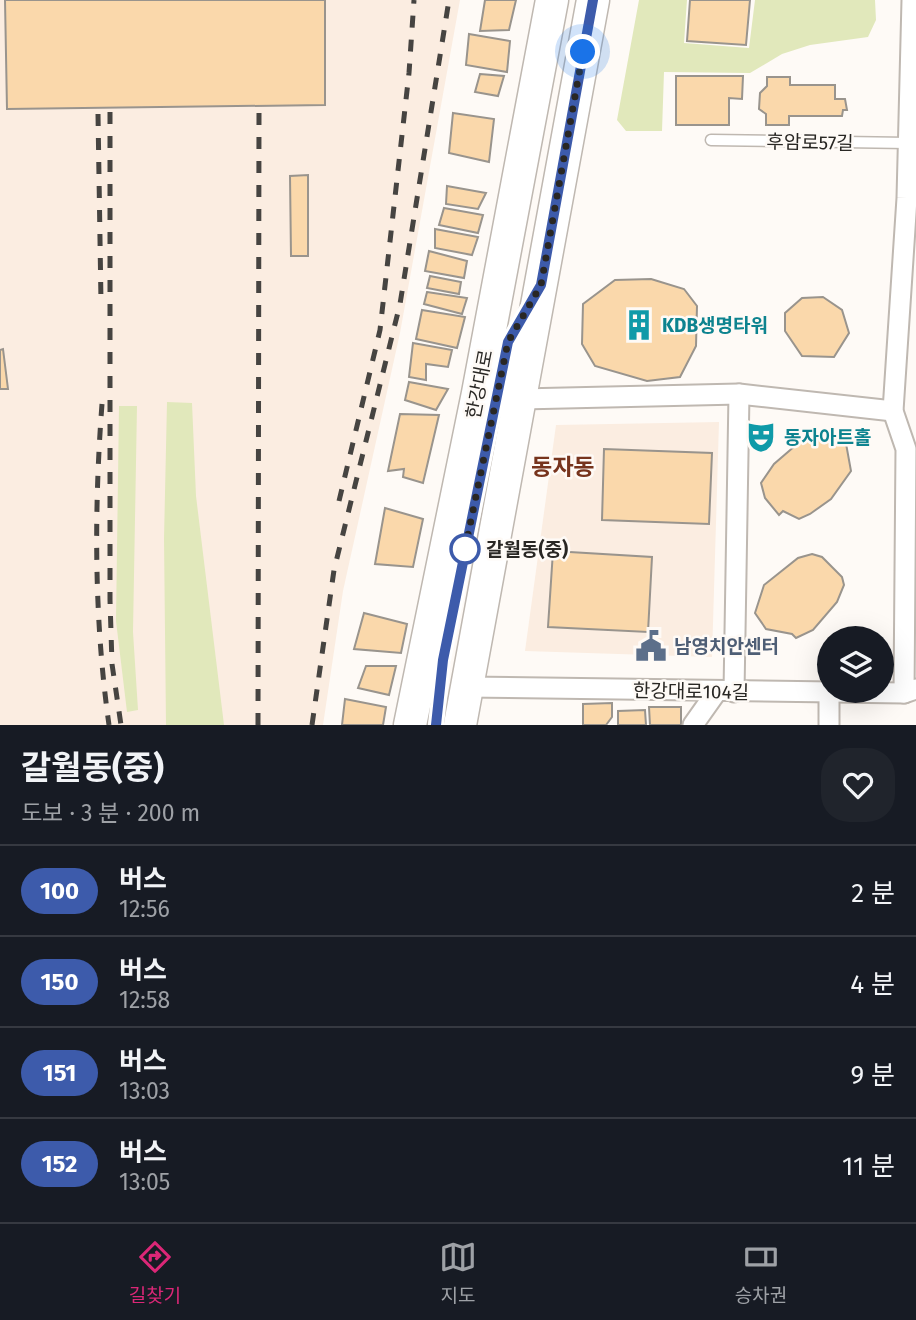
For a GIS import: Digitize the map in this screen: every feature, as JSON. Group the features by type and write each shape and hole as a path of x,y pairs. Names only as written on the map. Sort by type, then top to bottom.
{"main road":[{"name":"한강대로","path":"410,725 478,393 552,0"},
{"path":"460,725 593,0"}],"street":[{"path":"910,691 911,449 893,411 914,28 912,0"},
{"path":"521,399 739,394 893,411"},
{"path":"693,725 725,692 739,394"},
{"name":"한강대로104길","path":"466,687 817,694"},
{"path":"829,725 830,703"}],"lane":[{"name":"후암로57길","path":"711,140 908,143"},
{"path":"436,725 443,660 508,342 541,285"},
{"path":"419,682 422,725"}],"shaded area":[{"path":"0,0 460,0 400,333 343,591 323,725 0,725"},
{"path":"719,422 712,657 525,651 556,425"}],"green space":[{"path":"639,0 687,0 684,43 749,48 755,0 875,0 876,20 868,37 810,45 782,54 750,73 664,72 662,131 626,131 617,120"},
{"path":"167,402 192,403 196,496 224,725 166,725 164,539"},
{"path":"119,406 137,406 133,632 138,710 127,712 116,621"}],"building":[{"path":"5,0 325,0 325,105 7,109"},
{"path":"485,0 516,0 509,30 480,31"},
{"path":"690,0 750,0 746,45 687,41"},
{"path":"469,34 510,41 507,72 466,65"},
{"path":"480,74 504,76 498,96 475,92"},
{"path":"676,76 743,76 742,99 729,98 729,125 676,125"},
{"path":"767,77 790,77 790,85 835,85 835,99 845,99 847,110 843,110 842,116 789,116 789,125 766,125 766,114 759,109 760,93 767,86"},
{"path":"453,113 494,119 489,162 449,153"},
{"path":"308,175 308,256 291,256 290,176"},
{"path":"447,186 486,193 478,209 446,204"},
{"path":"444,208 483,215 478,233 439,225"},
{"path":"435,229 478,237 472,255 435,248"},
{"path":"429,251 467,261 464,278 425,271"},
{"path":"430,276 461,282 459,294 427,288"},
{"name":"KDB생명타워","path":"651,279 684,289 697,306 696,346 680,377 647,381 595,366 582,344 583,304 615,280"},
{"path":"427,292 467,298 462,314 424,304"},
{"path":"823,297 842,310 849,333 834,357 802,356 785,331 785,313 802,298"},
{"path":"422,310 465,317 457,348 416,339"},
{"path":"413,343 452,350 448,367 426,364 426,380 409,377"},
{"path":"3,349 8,389 0,389 0,350"},
{"path":"409,382 448,389 436,410 405,400"},
{"path":"400,414 439,415 423,483 403,477 404,469 388,471"},
{"path":"826,433 845,438 851,471 831,499 810,514 799,519 783,511 779,515 765,498 761,483 774,464 796,445 811,435"},
{"path":"604,449 712,453 709,524 602,520"},
{"path":"385,508 423,519 413,567 375,564"},
{"path":"553,551 652,557 648,632 548,627"},
{"path":"812,554 822,557 842,577 844,585 837,602 813,630 796,638 792,634 766,629 755,613 764,585 798,558"},
{"path":"364,613 407,624 401,653 354,649"},
{"path":"366,666 396,666 389,695 358,688"},
{"path":"345,699 386,707 383,725 342,725"},
{"path":"612,703 612,717 606,725 583,725 583,704"},
{"path":"649,707 681,707 681,725 650,725"},
{"path":"645,710 646,725 618,725 618,711"}],"railway":[{"path":"339,501 380,330 409,73 414,0"},
{"path":"312,725 334,570 400,304 449,0"},
{"path":"110,112 110,600 112,664 121,725"},
{"path":"258,725 259,113"},
{"path":"98,114 101,302"},
{"path":"102,404 97,564 100,645 109,725"}],"bus line":[{"name":"100","path":"436,725 443,660 508,342 541,285 593,0"}],"place":[{"name":"KDB생명타워","path":"639,325"},
{"name":"동자아트홀","path":"761,437"},
{"name":"갈월동(중)","path":"465,549"},
{"name":"남영치안센터","path":"651,646"}],"district":[{"name":"동자동","path":"563,467"}],"route":[{"path":"465,549 464,554 508,342 541,285 583,52"}]}
